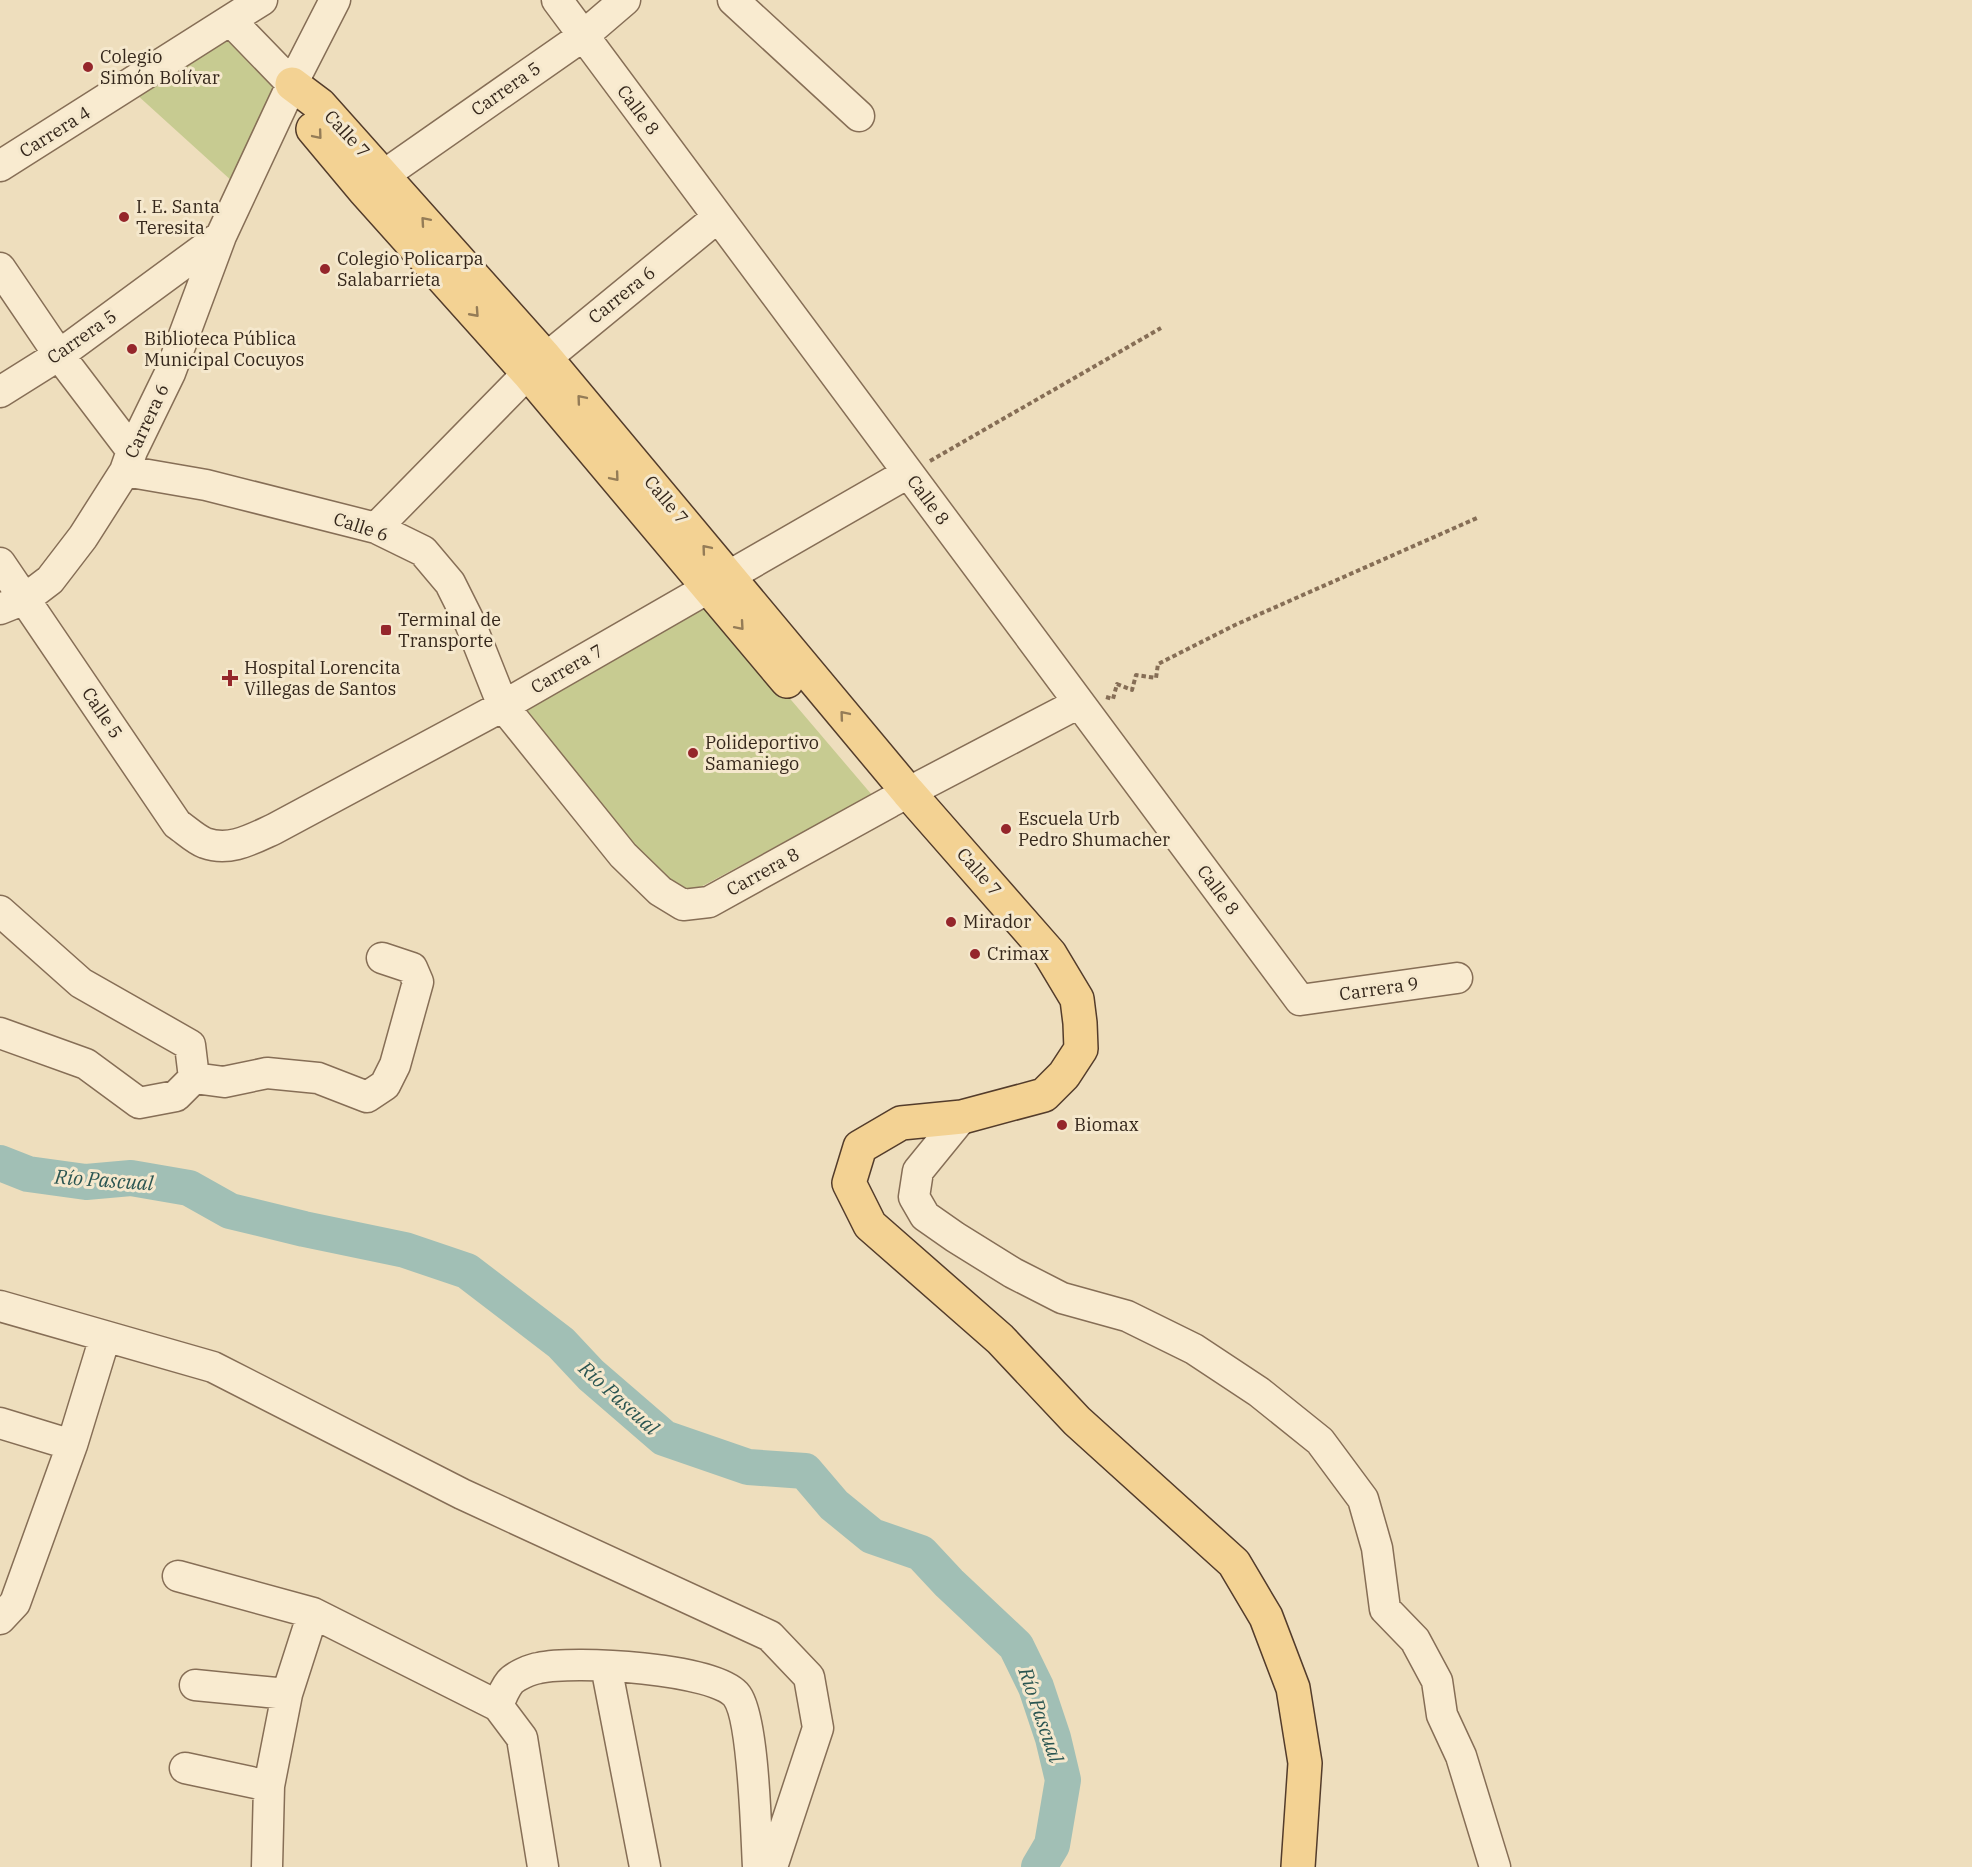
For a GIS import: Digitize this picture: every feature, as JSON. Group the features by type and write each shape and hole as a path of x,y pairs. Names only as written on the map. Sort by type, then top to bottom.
{"main road":[{"name":"Calle 7","path":"292,84 320,105 384,175 537,365 899,797 1050,954 1077,999 1081,1049 1064,1076 1044,1095 962,1117"},
{"name":"Calle 7","path":"292,84 306,121 364,190 537,365"},
{"path":"962,1117 901,1124 860,1147 849,1183 870,1225 1000,1339 1077,1421 1234,1563 1266,1617 1293,1688 1305,1763 1298,1867"}],"street":[{"name":"Carrera 4","path":"0,166 262,0"},
{"name":"Carrera 6","path":"12,604 50,580 83,537 129,461 170,373 221,236 292,84 335,0"},
{"name":"Calle 8","path":"557,0 1300,1000"},
{"name":"Carrera 5","path":"384,175 583,36 626,0"},
{"path":"733,0 859,116"},
{"name":"Calle 7","path":"231,21 292,84"},
{"name":"Carrera 6","path":"376,528 537,365 718,217"},
{"name":"Carrera 5","path":"0,392 59,355 221,236"},
{"path":"0,268 129,461"},
{"name":"Calle 6","path":"129,461 206,485 376,528 423,551 450,583 470,623 503,706"},
{"name":"Carrera 7","path":"218,846 237,845 274,829 503,706 908,473"},
{"name":"Calle 5","path":"0,563 12,604 177,824 204,842 218,846"},
{"name":"Carrera 8","path":"503,706 623,855 660,891 683,904 709,902 899,797 1079,703"},
{"path":"0,911 81,983 190,1046 194,1078"},
{"path":"194,1078 224,1082 267,1073 318,1078 367,1097 386,1085 395,1065 418,982 412,968 382,958"},
{"name":"Carrera 9","path":"1300,1000 1457,978"},
{"path":"0,1033 86,1064 139,1103 176,1096 194,1078"},
{"path":"962,1117 918,1171 914,1197 925,1216 1013,1274 1062,1298 1127,1316 1194,1349 1259,1392 1320,1441 1363,1499 1377,1548 1385,1609 1415,1640 1437,1681 1442,1715 1461,1755 1495,1867"},
{"path":"0,1306 213,1367 462,1494 770,1636 808,1677 818,1728 772,1867"},
{"path":"0,1619 15,1603 72,1445 105,1336"},
{"path":"0,1423 72,1445"},
{"path":"178,1576 313,1613 498,1706 522,1738 543,1867"},
{"path":"267,1867 269,1786 286,1694 313,1613"},
{"path":"498,1706 511,1681 538,1668 606,1666 650,1669 700,1677 730,1688 739,1698 748,1734 758,1867"},
{"path":"606,1666 645,1867"},
{"path":"195,1685 286,1694"},
{"path":"185,1768 269,1786"}],"path":[{"path":"908,473 1161,328"},
{"path":"1079,703 1096,707 1097,694 1113,699 1117,684 1132,690 1136,675 1156,678 1158,664 1235,625 1477,518"}],"green space":[{"path":"231,31 283,88 233,182 136,94"},
{"name":"Polideportivo Samaniego","path":"706,600 872,795 695,890 670,885 514,711"}],"waterway":[{"name":"Río Pascual","path":"0,1163 28,1174 86,1182 131,1178 189,1188 230,1211 405,1250 467,1271 561,1343 591,1375 664,1438 748,1467 805,1471 834,1505 872,1536 921,1553 949,1583 1016,1646 1036,1687 1053,1738 1063,1780 1052,1845 1039,1867"}],"place":[{"name":"Colegio Simón Bolívar","path":"88,67"},
{"name":"I. E. Santa Teresita","path":"124,217"},
{"name":"Colegio Policarpa Salabarrieta","path":"325,269"},
{"name":"Biblioteca Pública Municipal Cocuyos","path":"132,349"},
{"name":"Terminal de Transporte","path":"386,630"},
{"name":"Hospital Lorencita Villegas de Santos","path":"230,678"},
{"name":"Polideportivo Samaniego","path":"693,753"},
{"name":"Escuela Urb Pedro Shumacher","path":"1006,829"},
{"name":"Mirador","path":"951,922"},
{"name":"Crimax","path":"975,954"},
{"name":"Biomax","path":"1062,1125"}]}
